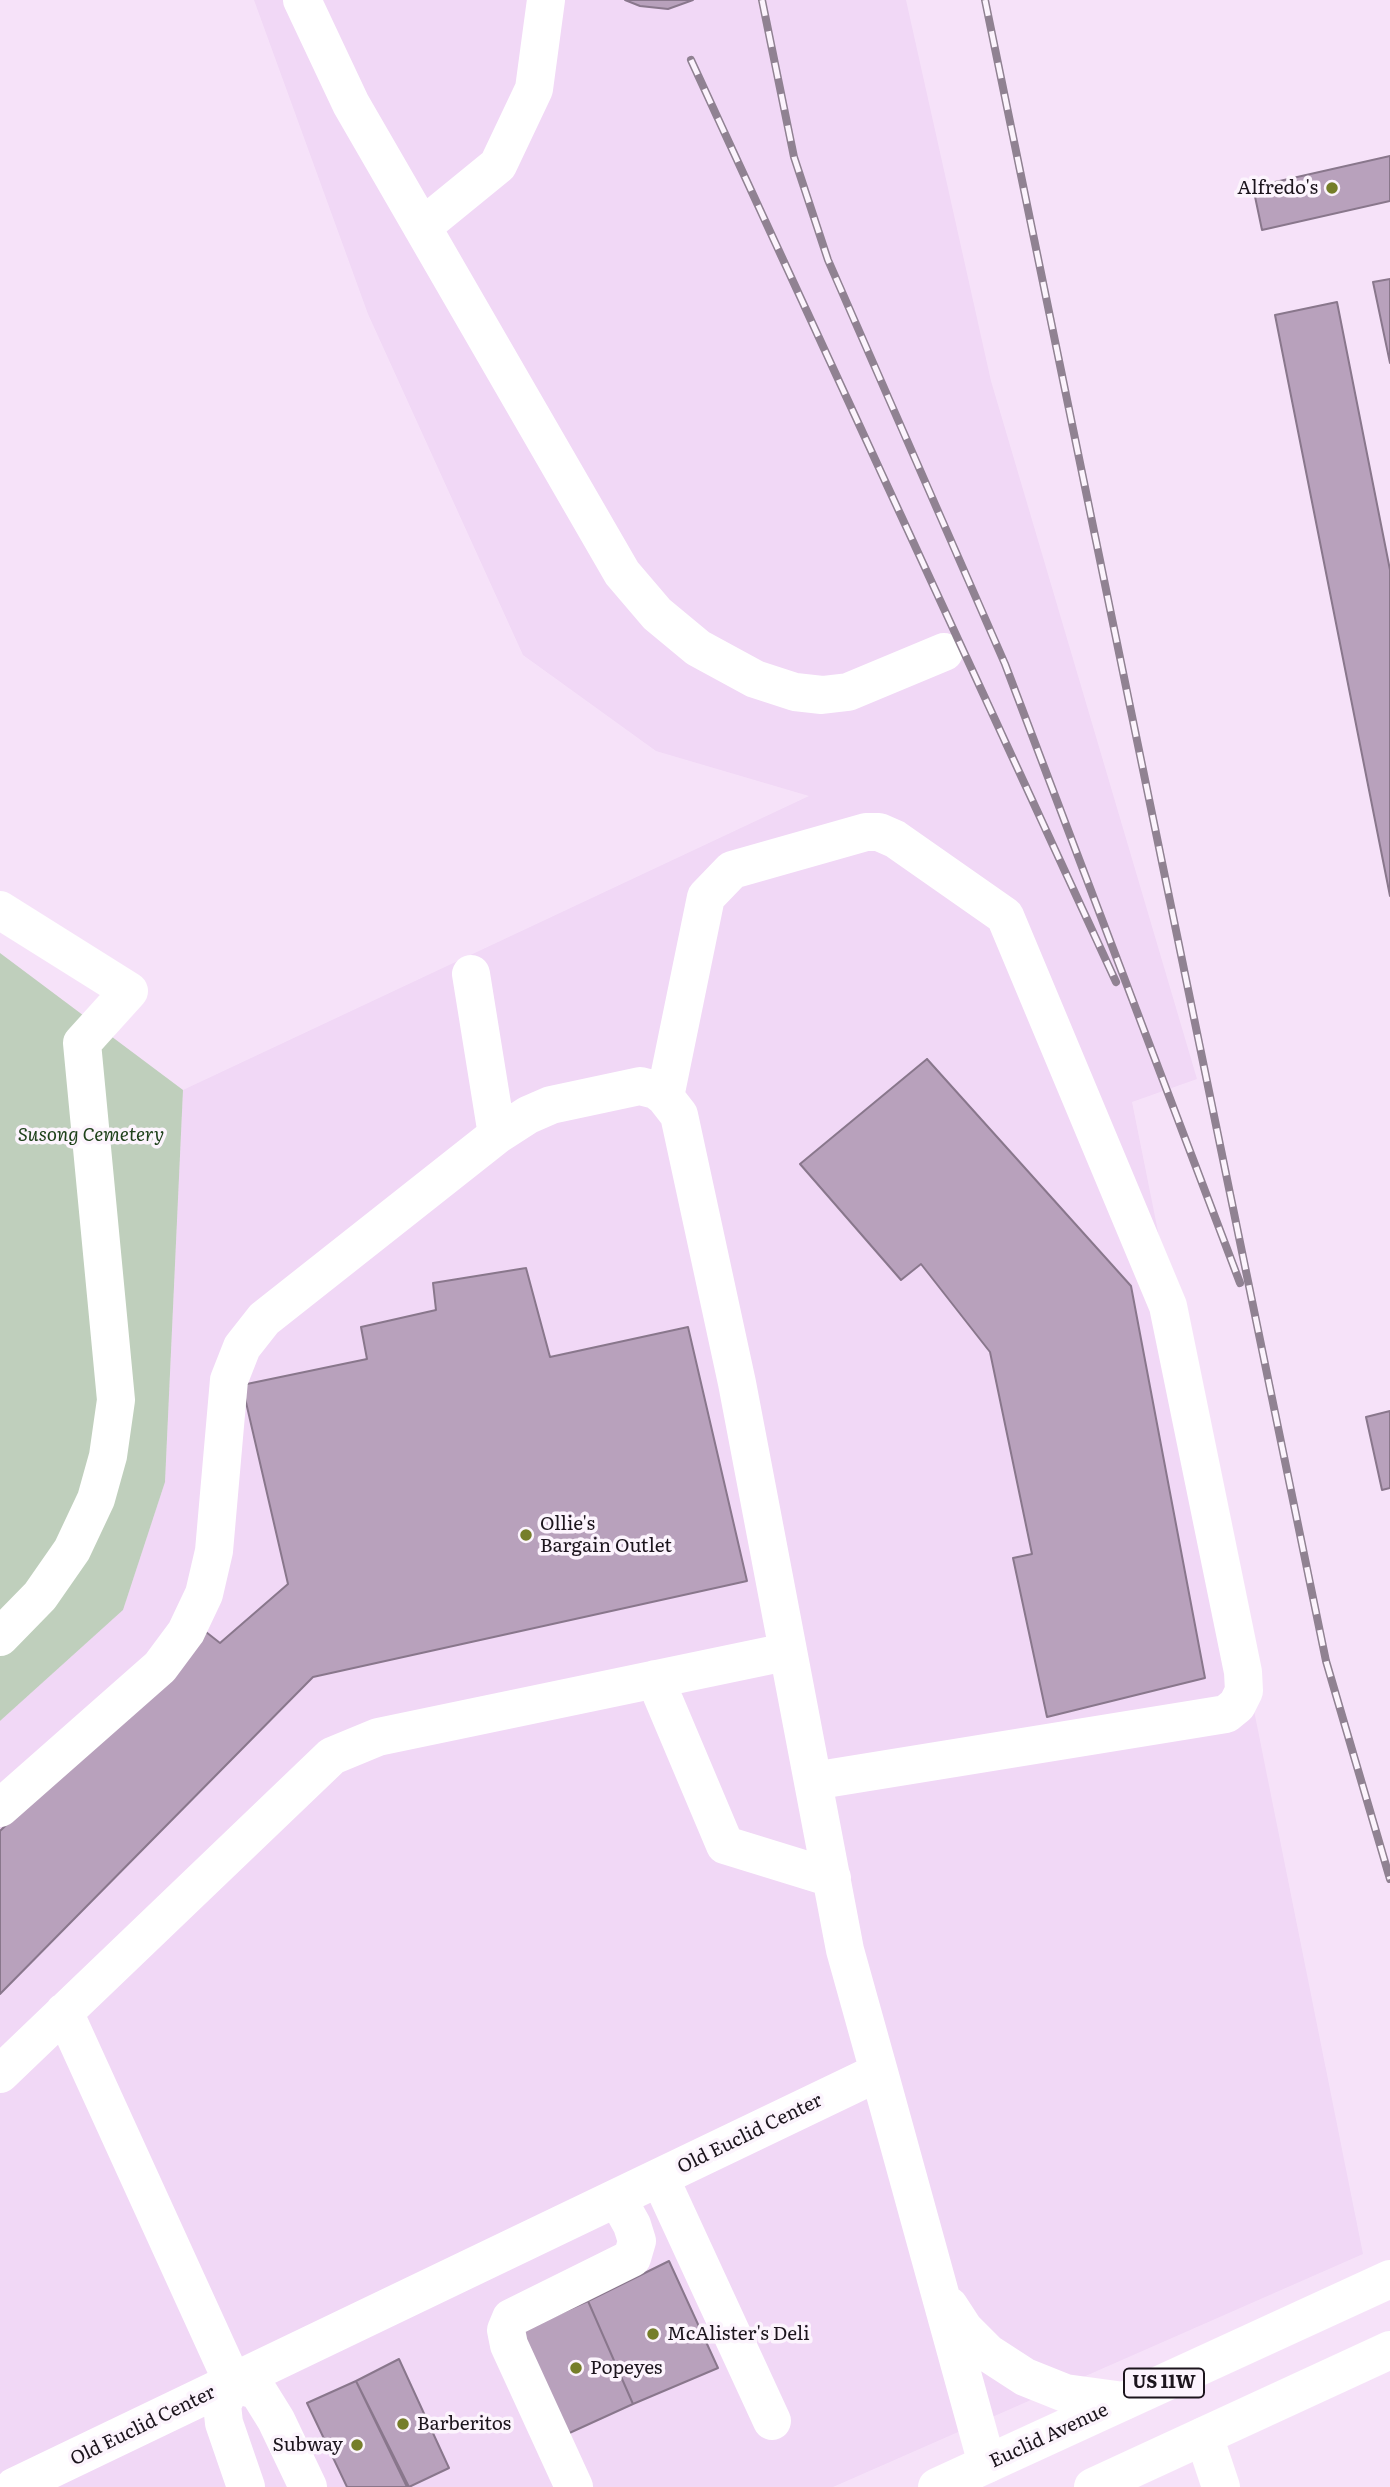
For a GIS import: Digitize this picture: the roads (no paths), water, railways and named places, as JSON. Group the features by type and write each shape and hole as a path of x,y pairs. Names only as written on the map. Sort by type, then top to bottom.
{"main road":[{"path":"302,0 351,104 622,573 657,614 698,648 755,679 795,692 822,695 868,685 944,652"},
{"path":"422,227 498,165 534,89 546,0"},
{"path":"665,1097 706,897 732,870 866,832 879,832 895,839 1005,916 1168,1307 1243,1672 1244,1691 1237,1704 1226,1714 813,1781"},
{"path":"0,910 129,991 82,1043 116,1400 108,1456 96,1499 72,1550 40,1595 0,1637"},
{"path":"471,974 497,1135"},
{"path":"0,1808 160,1667 186,1632 204,1594 214,1551 229,1380 242,1347 264,1319 497,1135 551,1105 640,1086 656,1090 679,1115 737,1383 786,1652 845,1950 987,2464"},
{"path":"0,2074 332,1756 378,1738 786,1652"},
{"path":"655,1679 725,1845 832,1878"},
{"path":"64,2012 233,2383"},
{"name":"Old Euclid Center","path":"15,2487 878,2072"},
{"path":"660,2178 772,2421"},
{"path":"574,2487 509,2345 506,2330 511,2318 632,2258 637,2241 632,2225 617,2198"},
{"name":"Euclid Avenue","path":"937,2487 1390,2279"},
{"path":"937,2289 972,2337 988,2353 1025,2377 1065,2393 1124,2401"},
{"path":"1093,2487 1390,2350"},
{"name":"Old Euclid Center","path":"233,2383 222,2405 224,2423 246,2487"},
{"name":"Old Euclid Center","path":"233,2383 258,2391 276,2420 308,2487"},
{"path":"1204,2436 1221,2487"}],"railway":[{"path":"762,0 794,157 828,260 1005,664 1240,1283"},
{"path":"985,0 1326,1661 1390,1879"},
{"path":"691,60 1116,982"}],"place":[{"name":"Alfredo's","path":"1332,188"},
{"name":"Ollie's Bargain Outlet","path":"526,1535"},
{"name":"McAlister's Deli","path":"653,2334"},
{"name":"Popeyes","path":"576,2368"},
{"name":"Barberitos","path":"403,2424"},
{"name":"Subway","path":"357,2445"}],"park label":[{"name":"Susong Cemetery","path":"91,1135"}]}
